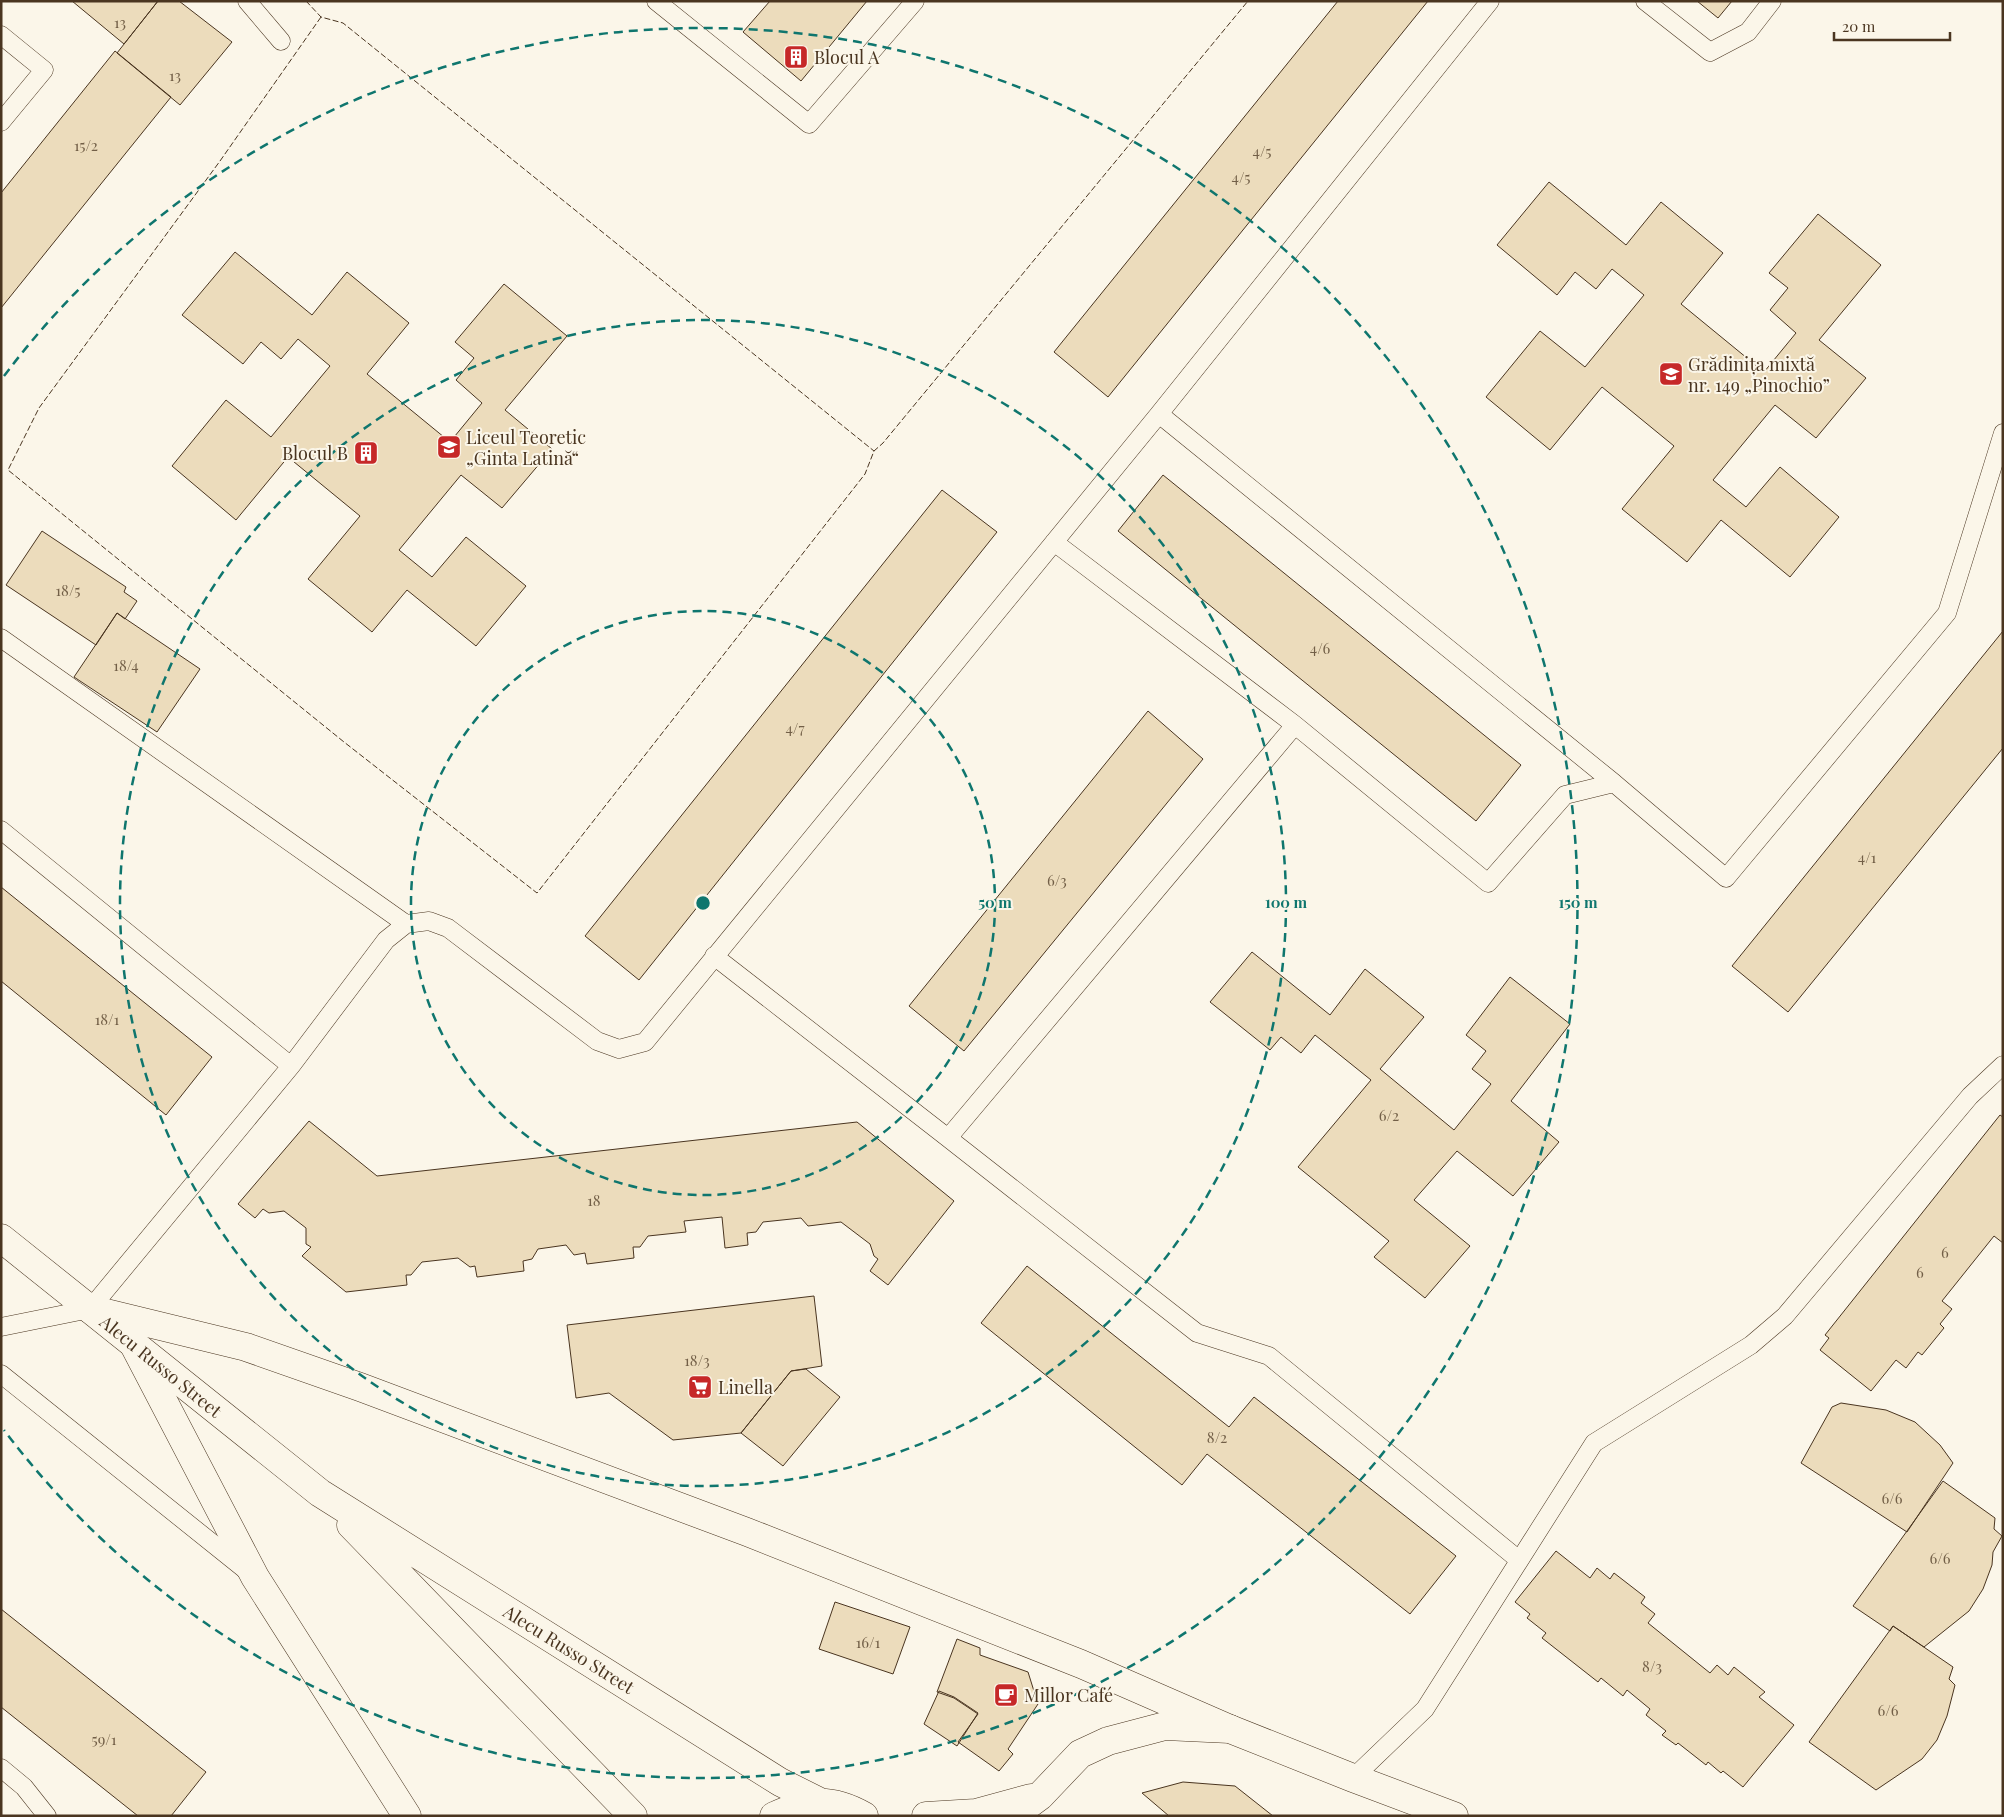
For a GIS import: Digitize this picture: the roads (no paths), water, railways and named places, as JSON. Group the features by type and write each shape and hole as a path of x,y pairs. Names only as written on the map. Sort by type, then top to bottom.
{"main road":[{"name":"Alecu Russo Street","path":"1,1238 320,1493 780,1782 820,1802"},
{"path":"90,1310 246,1347 360,1387 802,1554 1082,1664 1230,1729 1454,1816"},
{"path":"134,1345 255,1577 407,1816"},
{"name":"Alecu Russo Street","path":"320,1493 633,1816"},
{"path":"1013,1816 1038,1806 1080,1754 1108,1740 1165,1726 1230,1729"},
{"path":"774,1816 793,1806 820,1802 846,1806 864,1816"},
{"path":"926,1816 1038,1806"}],"lane":[{"path":"247,1 281,41"},
{"path":"656,1 809,124 915,1"},
{"path":"1,1327 90,1310 291,1066 386,940 406,924 429,921 448,928 597,1041 619,1050 645,1042 1159,414 1490,1"},
{"path":"1645,1 1710,52 1748,32 1772,1"},
{"path":"1,35 44,70 1,122"},
{"path":"1159,414 1614,783 1726,878 1948,613 2003,433"},
{"path":"1054,542 1295,725 1488,883 1565,795 1614,783"},
{"path":"1,638 406,924"},
{"path":"948,1138 1295,725"},
{"path":"1,830 291,1066"},
{"path":"714,956 1197,1333 1269,1356 1519,1560"},
{"path":"1353,1778 1425,1709 1594,1443 1751,1345 1785,1316 1970,1096 2003,1065"},
{"path":"1,1374 255,1577"},
{"path":"1,1768 24,1787 47,1816"}],"place":[{"name":"Blocul A","path":"796,57"},
{"name":"Grădinița mixtă nr. 149 „Pinochio”","path":"1671,374"},
{"name":"Liceul Teoretic „Ginta Latină“","path":"449,447"},
{"name":"Blocul B","path":"366,453"},
{"name":"Linella","path":"700,1387"},
{"name":"Millor Café","path":"1006,1695"}]}
